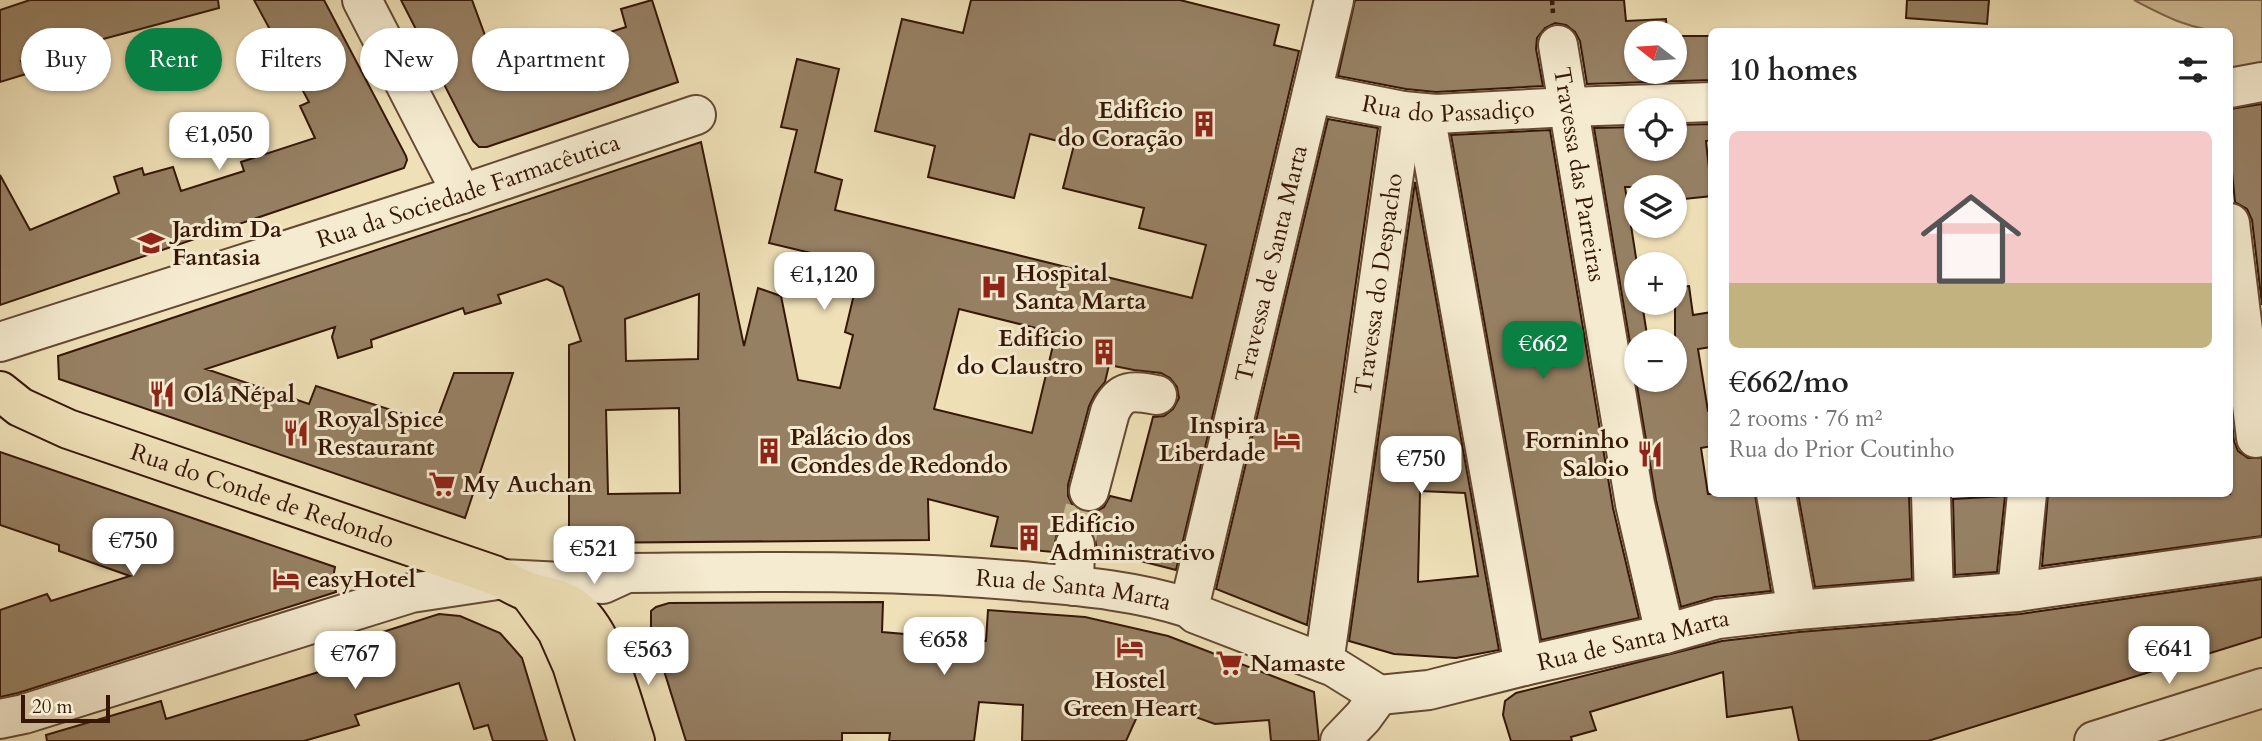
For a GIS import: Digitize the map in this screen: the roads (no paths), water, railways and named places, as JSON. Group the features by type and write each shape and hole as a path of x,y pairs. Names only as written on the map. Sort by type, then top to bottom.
{"main road":[{"name":"Rua do Conde de Redondo","path":"0,391 20,407 68,429 516,585"},
{"path":"516,585 557,631 588,658 635,741"},
{"path":"588,658 596,741"}],"street":[{"path":"362,0 462,194"},
{"name":"Travessa de Santa Marta","path":"1189,608 1334,0"},
{"name":"Travessa das Parreiras","path":"1558,45 1635,504 1665,634"},
{"path":"2233,87 2262,82"},
{"name":"Rua do Passadiço","path":"1312,93 1414,112 1458,115 1569,107 1708,112"},
{"path":"1414,112 1524,666"},
{"name":"Travessa do Despacho","path":"1324,663 1414,112"},
{"name":"Rua da Sociedade Farmacêutica","path":"0,342 696,116"},
{"path":"2233,257 2249,439"},
{"path":"1089,491 1114,402 1128,392 1157,395"},
{"path":"1777,497 1797,610"},
{"path":"1931,497 1934,599"},
{"path":"2017,592 2027,497"},
{"path":"1074,586 1075,545"},
{"name":"Rua de Santa Marta","path":"0,719 24,714 411,593 516,585 603,584 626,573 864,572 961,576 1135,593 1189,608 1196,614 1324,663 1379,695 1429,690 1718,619 2017,592 2262,557"},
{"path":"2094,741 2262,688"},
{"path":"1340,741 1379,695"}],"tunnel":[{"path":"1075,545 1089,491"}],"place":[{"name":"Edifício do Coração","path":"1204,124"},
{"name":"Jardim Da Fantasia","path":"151,243"},
{"name":"Hospital Santa Marta","path":"994,287"},
{"name":"Edifício do Claustro","path":"1104,352"},
{"name":"Olá Népal","path":"162,394"},
{"name":"Royal Spice Restaurant","path":"296,433"},
{"name":"Inspira Liberdade","path":"1287,439"},
{"name":"Palácio dos Condes de Redondo","path":"769,451"},
{"name":"Forninho Saloio","path":"1650,454"},
{"name":"My Auchan","path":"442,484"},
{"name":"Edifício Administrativo","path":"1029,538"},
{"name":"easyHotel","path":"286,579"},
{"name":"Hostel Green Heart","path":"1130,647"},
{"name":"Namaste","path":"1229,663"}]}
